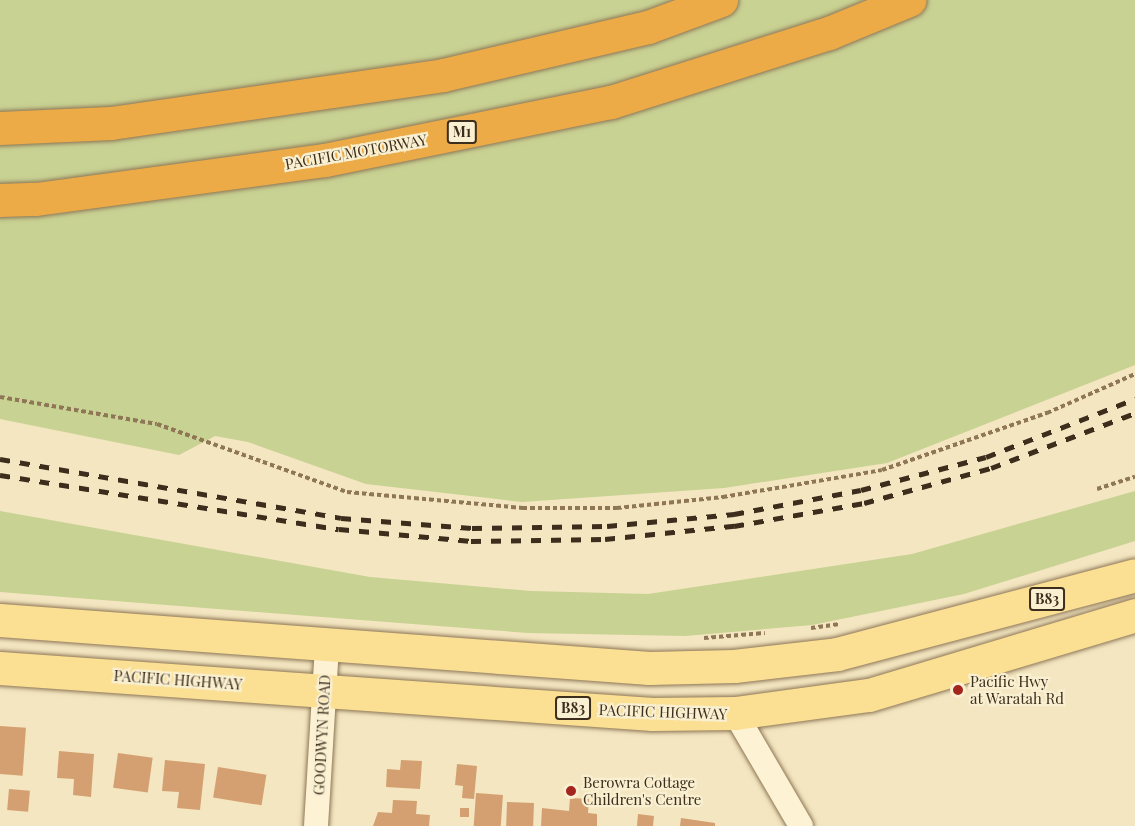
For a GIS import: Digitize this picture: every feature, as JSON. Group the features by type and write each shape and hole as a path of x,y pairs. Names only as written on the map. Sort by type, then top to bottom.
{"highway":[{"path":"0,128 111,123 443,75 648,27 721,0"},
{"name":"PACIFIC MOTORWAY","path":"0,200 36,199 325,160 611,102 830,33 909,0"}],"main road":[{"name":"B83","path":"0,620 649,668 734,666 837,654 1135,575"},
{"name":"PACIFIC HIGHWAY","path":"0,668 652,714 735,713 869,695 1135,615"}],"street":[{"name":"GOODWYN ROAD","path":"316,826 327,644"},
{"path":"735,713 801,826"}],"path":[{"path":"0,397 157,424 347,492 523,507 617,508 723,497 882,470 1047,413 1135,374"},
{"path":"1097,489 1135,477"},
{"path":"807,628 848,622"},
{"path":"698,638 775,633"}],"green space":[{"path":"0,0 1135,0 1135,365 887,463 724,488 522,502 366,484 248,442 215,436 179,455 0,419"},
{"path":"1135,491 1135,541 964,594 812,625 685,636 528,633 0,592 0,511 370,577 531,591 648,594 912,554"}],"building":[{"path":"0,726 26,728 23,776 0,774"},
{"path":"59,751 94,754 91,797 73,795 74,779 57,778"},
{"path":"118,753 153,758 148,793 113,788"},
{"path":"165,760 205,764 200,810 177,808 179,792 162,791"},
{"path":"401,760 422,761 420,789 386,787 387,769 400,770"},
{"path":"457,764 477,766 474,799 462,798 463,786 455,785"},
{"path":"218,767 266,775 262,805 213,798"},
{"path":"9,789 30,791 28,812 7,810"},
{"path":"476,793 503,795 501,826 474,826"},
{"path":"570,798 589,799 588,813 597,814 597,826 541,826 542,808 569,811"},
{"path":"393,800 417,801 416,814 430,815 429,826 373,826 378,812 392,813"},
{"path":"507,802 534,803 533,826 506,826"},
{"path":"460,808 469,808 469,817 460,817"},
{"path":"638,814 654,816 653,826 637,826"},
{"path":"681,818 715,823 715,826 680,826"}],"railway":[{"path":"0,459 341,518 472,528 607,526 734,514 861,490 986,457 1135,399"},
{"path":"0,475 339,529 471,541 605,539 734,526 864,503 991,468 1135,413"}],"place":[{"name":"Pacific Hwy at Waratah Rd","path":"958,690"},
{"name":"Berowra Cottage Children's Centre","path":"571,791"}]}
